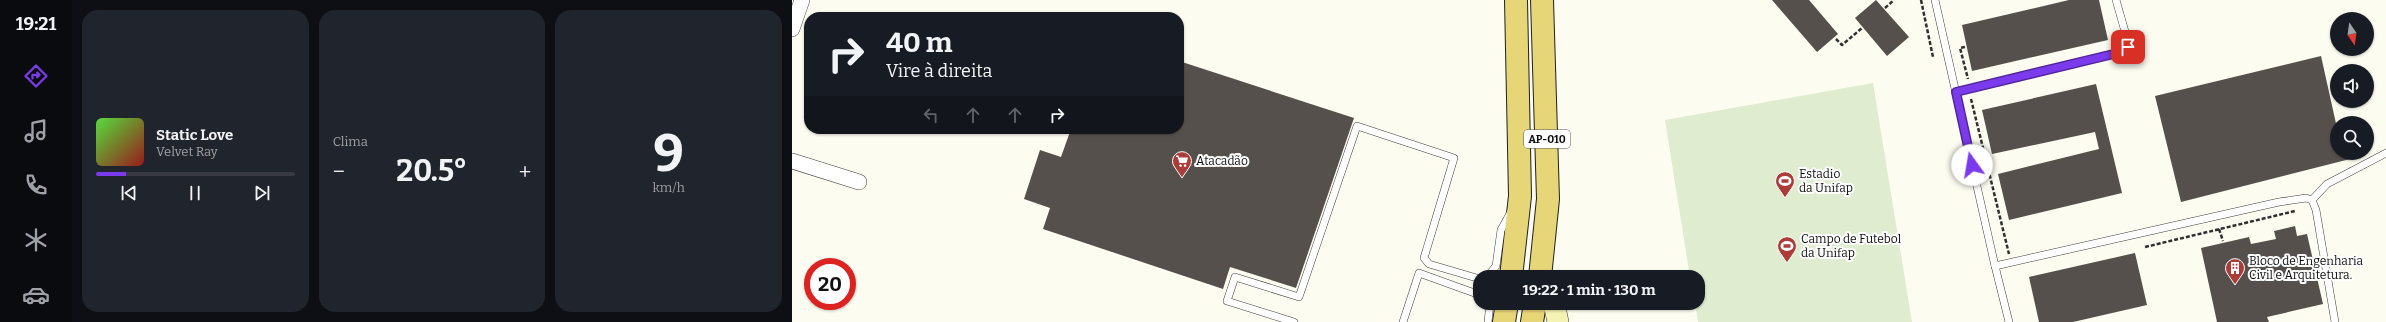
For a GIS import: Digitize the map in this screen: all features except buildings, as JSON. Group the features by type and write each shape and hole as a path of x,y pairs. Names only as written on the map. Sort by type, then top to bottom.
{"main road":[{"name":"AP-010","path":"1512,270 1520,196 1516,0"},
{"name":"AP-010","path":"1541,270 1548,199 1542,0"},
{"path":"1504,322 1506,310"},
{"path":"1532,322 1534,310"}],"street":[{"path":"792,29 802,0"},
{"path":"792,161 859,182"},
{"path":"1543,256 1546,270"},
{"path":"1555,310 1558,322"}],"lane":[{"path":"1935,0 2009,322"},
{"path":"1956,92 2126,51 2128,42 2116,0"},
{"path":"1294,322 1227,301 1235,277 1299,297 1357,126 1454,158 1424,258 1429,264 1473,277"},
{"path":"2312,200 2327,184 2386,153"},
{"path":"1493,270 1496,266 1503,223 1520,196"},
{"path":"1995,266 2279,202 2306,198 2312,200 2316,210 2335,322"},
{"path":"1403,322 1419,273 1473,292"},
{"path":"1488,322 1489,310"}],"path":[{"path":"1885,8 1894,0"},
{"path":"1921,0 1933,57"},
{"path":"1836,38 1842,45 1862,28"},
{"path":"1965,47 1960,48 1968,80"},
{"path":"1971,99 2009,256 2017,254"},
{"path":"2145,247 2302,210"},
{"path":"2220,229 2223,241"}],"green space":[{"name":"Estadio da Unifap","path":"1873,83 1912,322 1698,322 1696,310 1705,310 1705,270 1689,270 1665,120"}],"place":[{"name":"Atacadão","path":"1182,178"},
{"name":"Estadio da Unifap","path":"1785,198"},
{"name":"Campo de Futebol da Unifap","path":"1787,263"},
{"name":"Bloco de Engenharia Civil e Arquitetura.","path":"2235,285"}],"route":[{"path":"1972,165 1956,92 2126,51 2128,47"}]}
